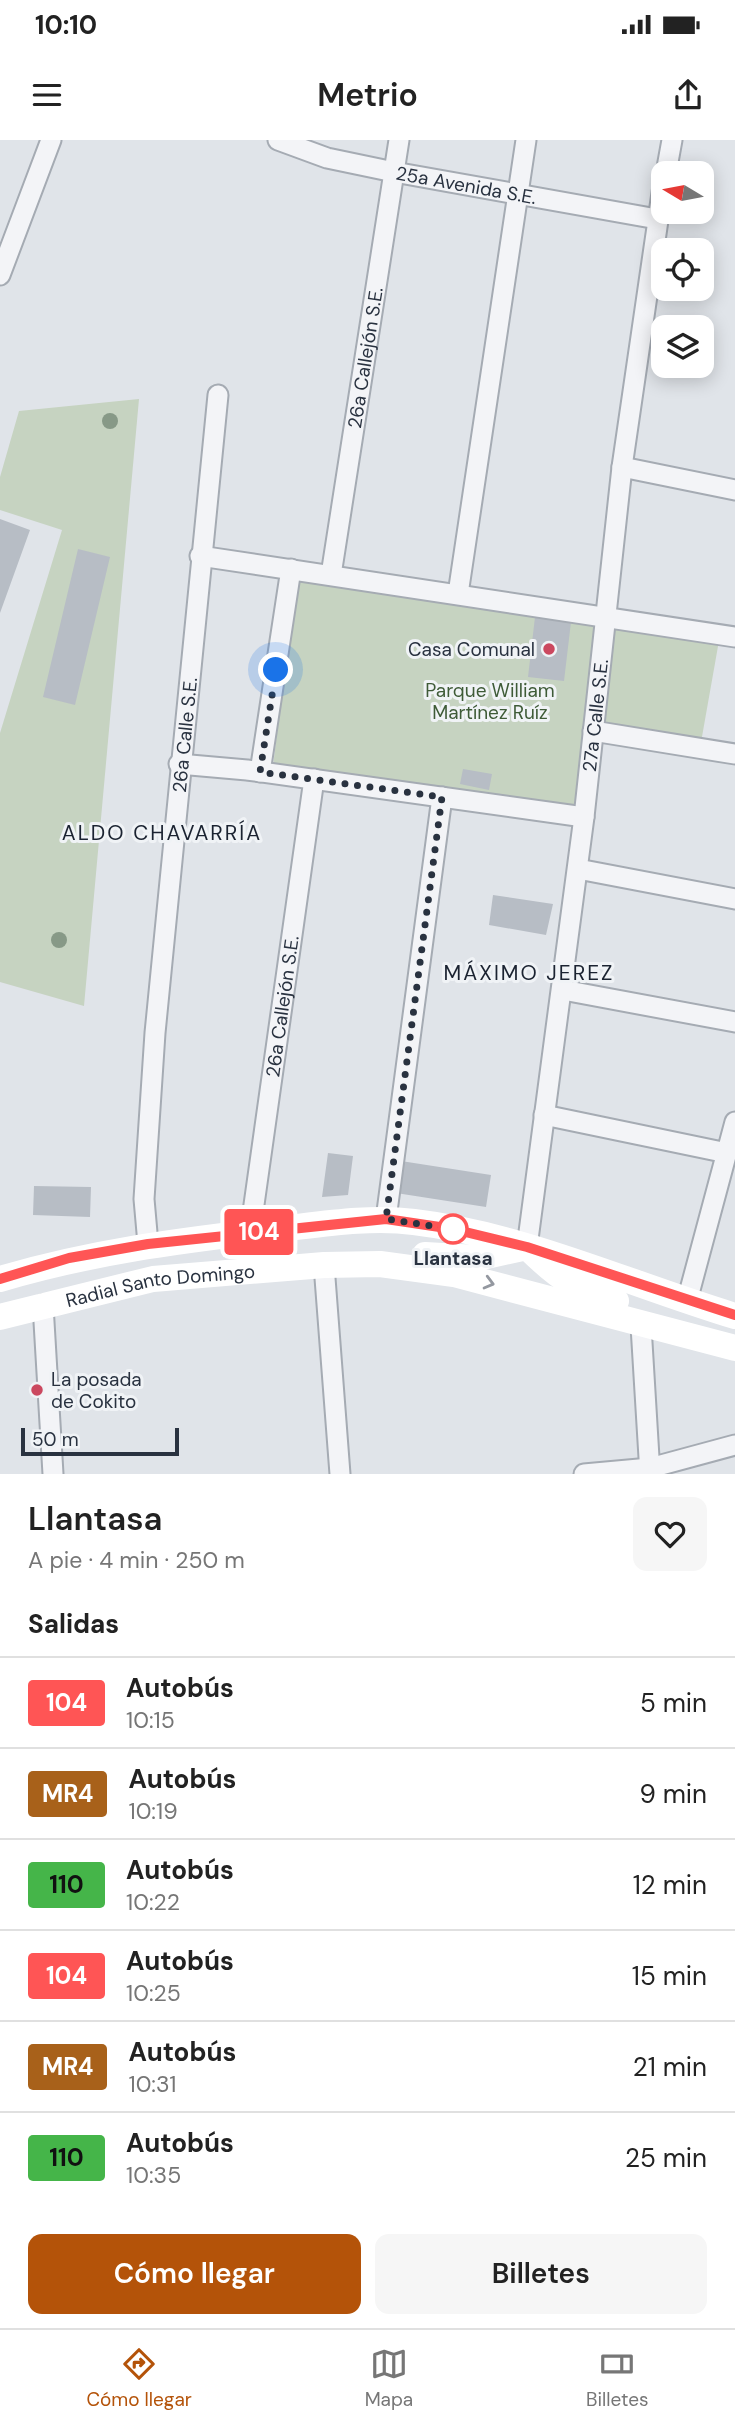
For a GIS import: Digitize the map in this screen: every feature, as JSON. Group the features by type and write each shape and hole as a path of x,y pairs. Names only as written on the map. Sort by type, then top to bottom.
{"main road":[{"name":"Radial Santo Domingo","path":"0,1279 69,1258 153,1244 386,1219 453,1229 527,1247 735,1315"},
{"path":"153,1244 219,1260 277,1258 324,1265 398,1253 477,1258 527,1247 560,1279 585,1292 703,1328 735,1341"},
{"name":"Radial Santo Domingo","path":"0,1318 153,1279 324,1265 380,1264 432,1270 641,1326 735,1348"}],"street":[{"path":"0,275 51,140"},
{"name":"25a Avenida S.E.","path":"278,140 327,158 394,172 651,218"},
{"name":"26a Callejón S.E.","path":"331,575 398,140"},
{"path":"458,594 526,140"},
{"path":"668,161 672,140"},
{"name":"27a Calle S.E.","path":"527,1247 578,869 622,467 656,224"},
{"name":"26a Calle S.E.","path":"153,1244 144,1199 155,1033 179,764 218,395"},
{"path":"622,467 735,490"},
{"path":"200,556 735,637"},
{"path":"260,772 291,569"},
{"path":"593,731 735,754"},
{"path":"179,764 314,779 584,817"},
{"name":"26a Callejón S.E.","path":"250,1233 314,779"},
{"path":"386,1219 442,797"},
{"path":"578,869 735,899"},
{"path":"563,990 735,1023"},
{"path":"544,1115 727,1153"},
{"path":"687,1301 735,1122"},
{"path":"324,1265 340,1474"},
{"path":"43,1305 53,1474"},
{"path":"641,1326 650,1471"},
{"path":"584,1474 650,1471 735,1445"}],"green space":[{"path":"139,399 84,1006 0,982 0,733 62,530 0,510 0,477 19,411"},
{"name":"Parque William Martínez Ruíz","path":"297,572 601,618 584,817 273,766"},
{"path":"604,616 720,635 700,748 593,731"}],"building":[{"path":"0,519 30,530 0,613"},
{"path":"78,549 110,557 75,705 43,697"},
{"name":"Casa Comunal","path":"535,617 571,622 564,681 528,677"},
{"path":"463,769 492,774 489,790 460,784"},
{"path":"493,895 553,904 546,935 489,925"},
{"path":"328,1153 353,1156 348,1195 322,1197"},
{"path":"401,1161 491,1175 486,1207 396,1193"},
{"path":"34,1186 91,1187 90,1217 33,1215"}],"bus line":[{"name":"104","path":"0,1279 69,1258 148,1244 386,1219 453,1229 527,1247 735,1315"}],"place":[{"name":"Casa Comunal","path":"549,649"},
{"name":"Llantasa","path":"453,1229"},
{"name":"La posada de Cokito","path":"37,1390"}],"district":[{"name":"ALDO CHAVARRÍA","path":"162,833"},
{"name":"MÁXIMO JEREZ","path":"529,973"}],"route":[{"path":"276,670 260,772 442,797 386,1219 453,1229"}]}
